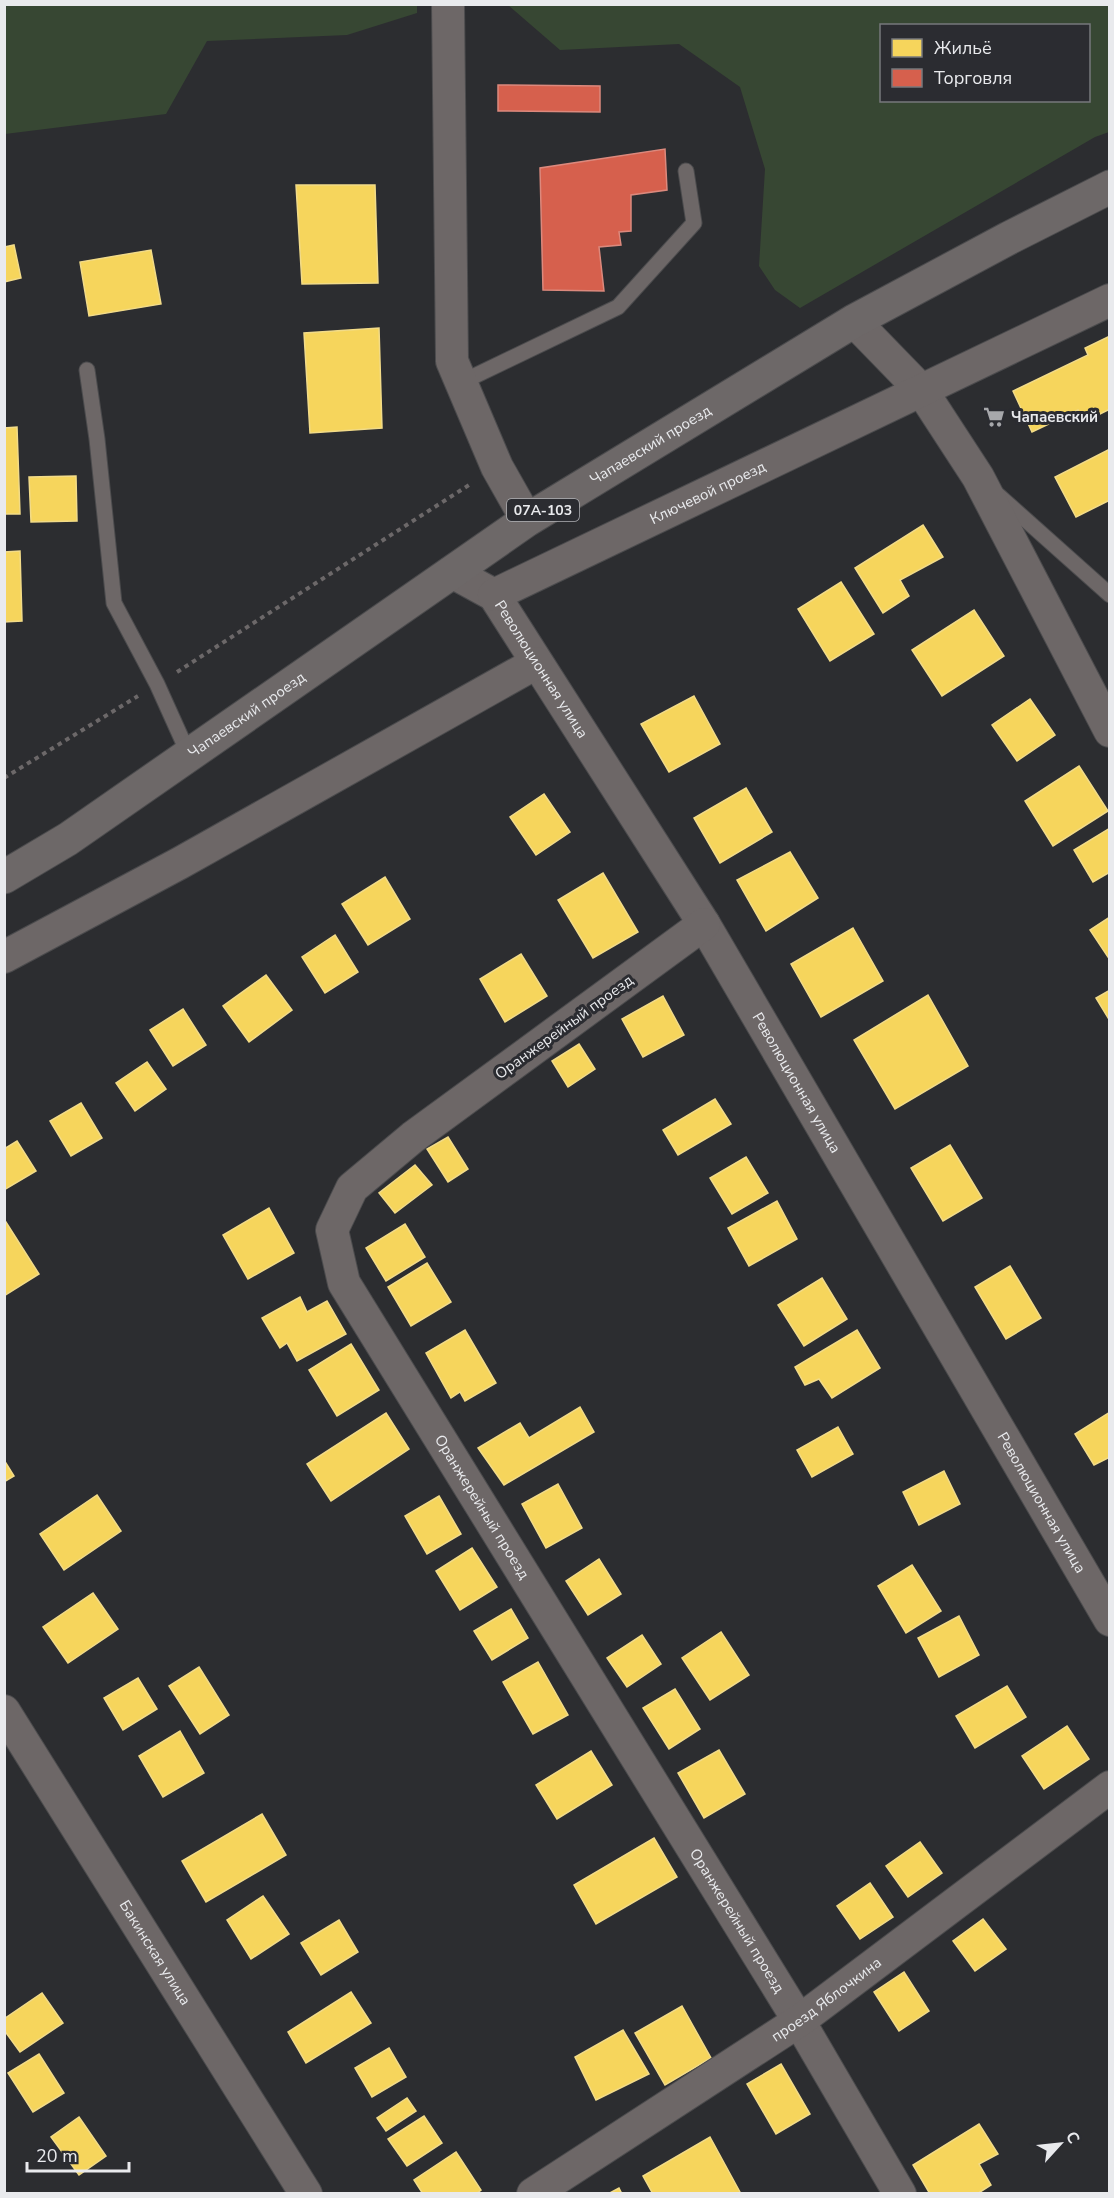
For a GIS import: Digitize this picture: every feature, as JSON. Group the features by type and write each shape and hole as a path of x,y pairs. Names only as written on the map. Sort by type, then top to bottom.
{"main road":[{"name":"Чапаевский проезд","path":"4,877 68,838 527,520 854,321 1110,187"}],"street":[{"path":"448,4 452,361 497,467 527,520"},
{"name":"Ключевой проезд","path":"494,596 1110,300"},
{"path":"854,321 922,391 978,477 1110,731"},
{"name":"Революционная улица","path":"452,572 494,596 704,924 1110,1620"},
{"path":"4,957 180,863 536,663"},
{"name":"Оранжерейный проезд","path":"704,924 413,1137 352,1188 332,1230 344,1283 799,2021 900,2193"},
{"name":"Бакинская улица","path":"4,1711 306,2193"},
{"name":"проезд Яблочкина","path":"533,2193 799,2021 1110,1787"}],"lane":[{"path":"462,382 618,307 694,224 686,171"},
{"path":"87,370 97,439 114,603 157,684 189,755"},
{"path":"978,477 1110,595"}],"path":[{"path":"4,778 157,684 497,467"}],"green space":[{"path":"4,5 417,5 417,13 347,35 207,41 166,114 5,134"},
{"path":"508,5 1109,5 1109,132 1095,137 800,308 775,290 759,266 765,169 740,87 679,44 560,50"}],"building: Жильё":[{"path":"296,185 375,185 378,283 302,284"},
{"path":"14,245 21,278 4,282 4,247"},
{"path":"151,250 161,304 89,316 80,262"},
{"path":"379,328 382,428 310,433 304,333"},
{"path":"1110,336 1110,409 1084,422 1078,410 1032,432 1013,391 1088,355 1085,348"},
{"path":"17,427 20,514 4,514 4,428"},
{"path":"1110,449 1110,500 1076,517 1055,477"},
{"path":"76,476 77,521 31,522 29,477"},
{"path":"923,525 943,557 900,580 909,596 883,613 855,568"},
{"path":"20,551 22,621 4,622 4,552"},
{"path":"841,582 874,634 830,661 798,609"},
{"path":"974,610 1004,656 942,696 912,650"},
{"path":"694,696 720,744 669,772 641,724"},
{"path":"1030,699 1055,735 1017,761 992,725"},
{"path":"1079,766 1108,811 1053,846 1025,801"},
{"path":"746,788 772,832 720,863 694,818"},
{"path":"544,794 570,832 536,855 510,817"},
{"path":"1110,828 1110,872 1093,882 1074,850"},
{"path":"790,852 818,898 766,931 737,880"},
{"path":"603,873 638,932 593,958 558,900"},
{"path":"385,877 410,919 368,945 342,904"},
{"path":"1110,917 1110,960 1090,930"},
{"path":"853,928 883,981 821,1017 791,964"},
{"path":"335,935 358,972 325,993 302,957"},
{"path":"521,954 547,996 505,1022 480,979"},
{"path":"266,975 292,1010 249,1042 223,1006"},
{"path":"1110,990 1110,1021 1096,998"},
{"path":"928,995 968,1066 895,1109 854,1040"},
{"path":"663,996 684,1035 643,1057 622,1019"},
{"path":"183,1009 206,1045 173,1066 150,1030"},
{"path":"579,1044 595,1069 568,1087 552,1061"},
{"path":"147,1062 166,1089 135,1111 116,1083"},
{"path":"715,1099 731,1124 678,1155 663,1130"},
{"path":"81,1103 102,1138 71,1156 50,1121"},
{"path":"448,1137 468,1169 448,1182 427,1149"},
{"path":"17,1141 36,1171 4,1190 4,1149"},
{"path":"950,1145 982,1198 943,1221 911,1168"},
{"path":"746,1157 768,1193 732,1214 710,1178"},
{"path":"415,1165 432,1185 395,1213 379,1193"},
{"path":"777,1201 797,1239 749,1266 728,1228"},
{"path":"269,1208 294,1253 248,1279 223,1235"},
{"path":"4,1219 39,1274 4,1296"},
{"path":"405,1224 425,1257 386,1281 366,1248"},
{"path":"427,1263 451,1302 411,1326 388,1287"},
{"path":"1010,1266 1041,1318 1006,1339 975,1287"},
{"path":"822,1278 847,1319 804,1346 778,1305"},
{"path":"300,1297 307,1312 327,1301 346,1334 297,1361 287,1343 280,1348 262,1318"},
{"path":"465,1330 496,1383 465,1401 460,1392 451,1398 426,1353"},
{"path":"857,1330 880,1368 832,1398 819,1379 805,1385 795,1367"},
{"path":"351,1344 379,1390 337,1416 309,1370"},
{"path":"580,1407 594,1432 504,1485 478,1448 520,1423 529,1438"},
{"path":"1110,1412 1110,1457 1094,1465 1075,1434"},
{"path":"386,1413 409,1449 331,1501 307,1464"},
{"path":"838,1427 853,1454 812,1477 797,1450"},
{"path":"4,1460 14,1476 4,1482"},
{"path":"944,1471 960,1504 919,1525 903,1492"},
{"path":"558,1484 582,1528 546,1548 522,1504"},
{"path":"97,1495 121,1531 64,1570 40,1534"},
{"path":"439,1496 461,1534 427,1554 405,1516"},
{"path":"472,1548 497,1587 460,1610 436,1571"},
{"path":"599,1559 621,1594 588,1615 566,1581"},
{"path":"912,1565 941,1611 906,1633 878,1586"},
{"path":"93,1593 118,1629 68,1663 43,1627"},
{"path":"511,1609 528,1638 492,1660 474,1631"},
{"path":"959,1616 979,1655 939,1677 918,1638"},
{"path":"721,1632 749,1675 710,1700 682,1658"},
{"path":"642,1635 661,1664 627,1687 607,1658"},
{"path":"538,1662 568,1715 533,1734 503,1682"},
{"path":"199,1667 229,1715 200,1734 169,1686"},
{"path":"138,1678 157,1709 123,1730 104,1698"},
{"path":"1007,1686 1026,1717 975,1748 956,1716"},
{"path":"675,1689 700,1729 669,1749 643,1708"},
{"path":"1067,1726 1089,1759 1044,1789 1022,1756"},
{"path":"180,1731 204,1773 163,1797 139,1756"},
{"path":"719,1750 745,1794 704,1818 678,1773"},
{"path":"591,1751 612,1785 557,1819 536,1785"},
{"path":"262,1814 286,1855 206,1902 182,1861"},
{"path":"654,1838 677,1877 596,1924 574,1885"},
{"path":"920,1842 942,1873 908,1897 886,1866"},
{"path":"870,1883 893,1917 860,1939 837,1906"},
{"path":"263,1896 289,1934 251,1959 227,1920"},
{"path":"983,1919 1006,1949 975,1971 953,1941"},
{"path":"339,1920 358,1952 321,1975 301,1943"},
{"path":"904,1972 929,2011 899,2031 874,1992"},
{"path":"351,1992 371,2023 306,2063 288,2032"},
{"path":"42,1993 63,2023 20,2052 4,2030 4,2019"},
{"path":"682,2006 711,2058 665,2085 635,2033"},
{"path":"623,2030 649,2074 596,2100 575,2057"},
{"path":"389,2048 406,2077 372,2097 355,2068"},
{"path":"39,2054 64,2093 33,2112 8,2073"},
{"path":"781,2064 810,2114 776,2134 747,2084"},
{"path":"407,2098 416,2111 386,2131 377,2118"},
{"path":"424,2116 442,2143 407,2166 388,2139"},
{"path":"79,2117 106,2156 79,2175 51,2137"},
{"path":"979,2124 998,2154 979,2164 991,2185 977,2194 930,2194 913,2165"},
{"path":"710,2137 741,2194 653,2194 643,2176"},
{"path":"456,2152 481,2190 476,2194 423,2194 414,2180"},
{"path":"619,2188 622,2194 608,2194"}],"building: Торговля":[{"path":"498,85 600,86 600,112 498,111"},
{"path":"665,149 667,190 631,195 631,231 619,232 621,245 599,247 604,291 543,290 540,168"}],"place":[{"name":"Чапаевский","path":"994,417"}]}
